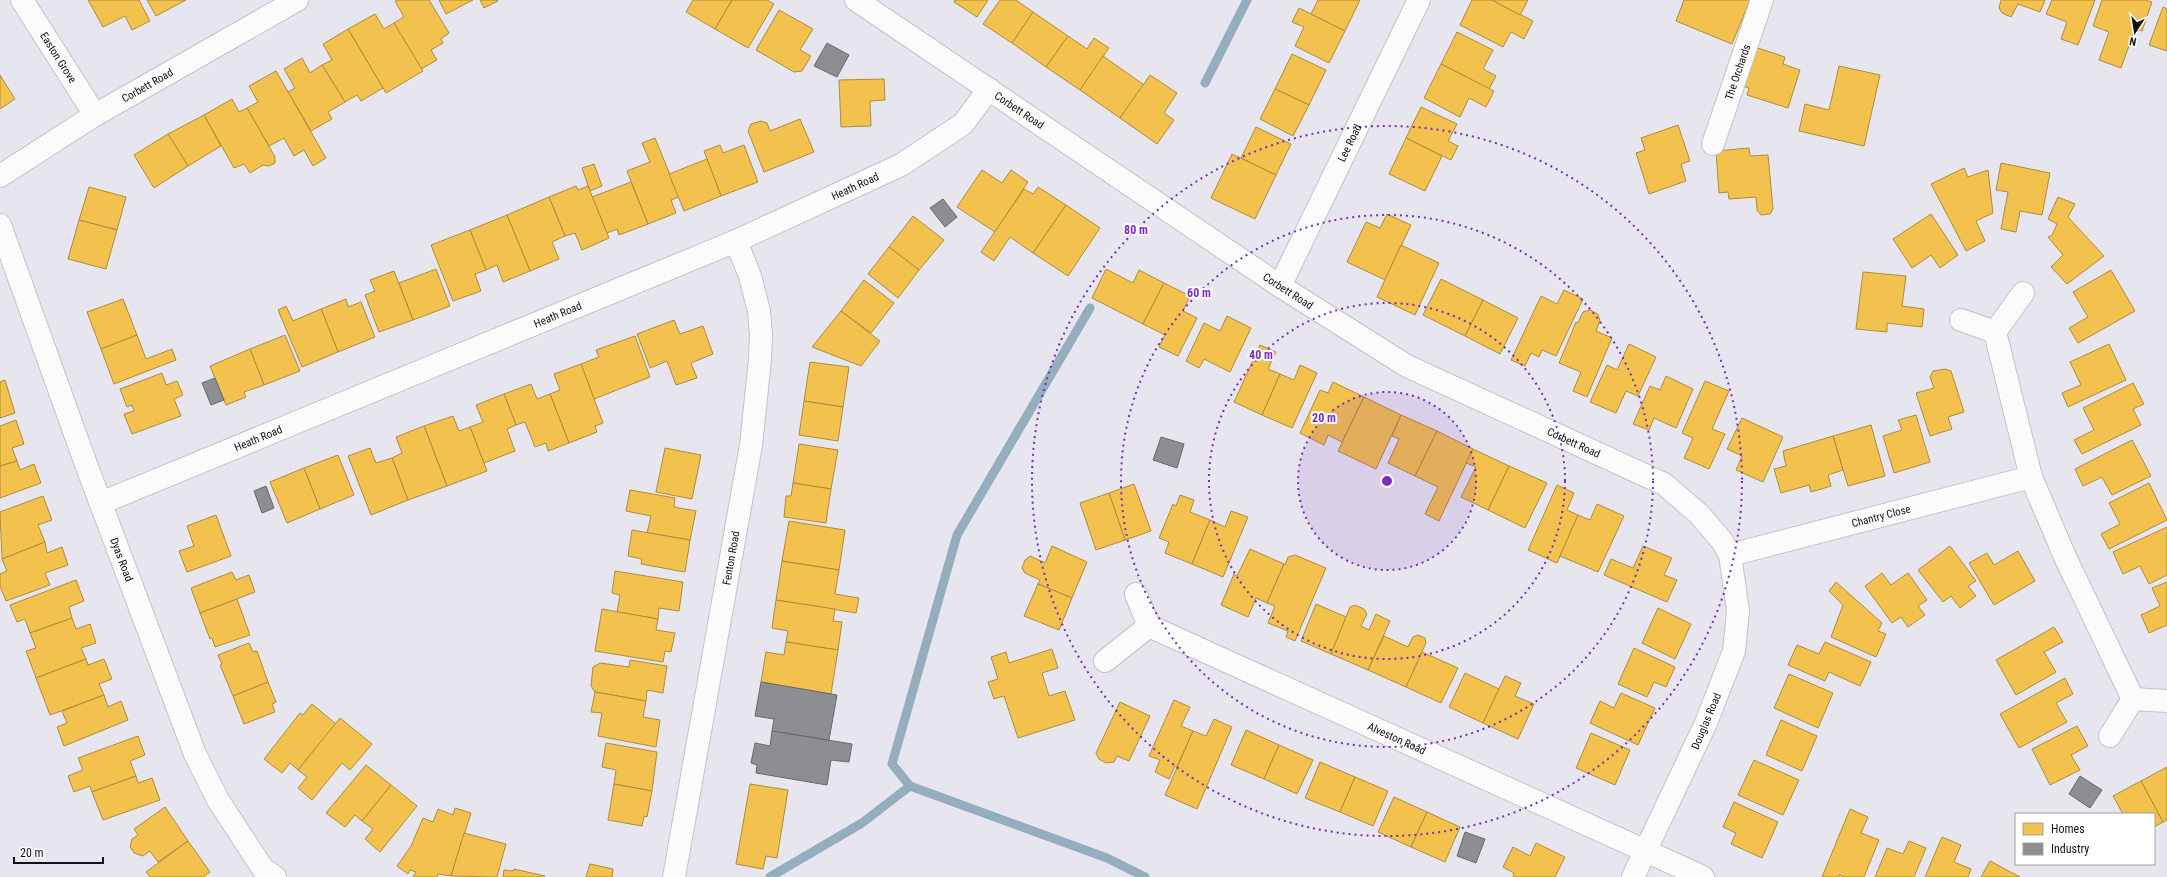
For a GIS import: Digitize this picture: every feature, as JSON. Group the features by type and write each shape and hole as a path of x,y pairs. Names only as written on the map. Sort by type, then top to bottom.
{"street":[{"name":"Easton Grove","path":"22,0 95,115"},
{"name":"Corbett Road","path":"0,176 95,115 297,0"},
{"name":"Corbett Road","path":"856,0 989,88 1280,286 1407,366 1664,484 1700,514 1722,541 1730,555"},
{"name":"Lee Road","path":"1280,286 1419,0"},
{"name":"The Orchards","path":"1713,144 1762,0"},
{"name":"Heath Road","path":"102,503 736,241 901,165 963,124 989,88"},
{"name":"Dyas Road","path":"0,225 195,754 222,806 263,869 275,877"},
{"name":"Fenton Road","path":"674,877 751,445 760,360 760,310 750,276 736,241"},
{"path":"2023,293 1995,332 2032,477 2066,560 2133,699"},
{"path":"1961,320 1995,332"},
{"name":"Chantry Close","path":"1730,555 2032,477"},
{"name":"Douglas Road","path":"1633,877 1706,723 1734,651 1738,610 1730,555"},
{"path":"1105,661 1149,626 1136,594"},
{"name":"Alveston Road","path":"1149,626 1703,877"},
{"path":"2133,699 2167,701"},
{"path":"2110,736 2133,699"}],"building: Homes":[{"path":"88,0 139,0 150,21 132,30 125,16 103,27"},
{"path":"147,0 186,0 156,16"},
{"path":"429,0 449,33 441,39 443,43 431,50 437,60 421,69 394,23 404,17 395,1"},
{"path":"439,0 473,0 446,14"},
{"path":"480,0 497,0 498,1 484,8"},
{"path":"693,0 732,0 715,29 686,12"},
{"path":"732,0 767,0 774,4 748,48 715,29"},
{"path":"955,0 988,0 977,17 954,2"},
{"path":"1000,0 1016,0 1033,12 1012,43 983,24"},
{"path":"1318,0 1360,0 1345,31 1311,14"},
{"path":"1472,0 1492,0 1533,21 1524,39 1511,32 1503,47 1460,25"},
{"path":"1492,0 1528,0 1520,15"},
{"path":"1684,0 1750,0 1732,44 1676,21"},
{"path":"2001,0 2045,0 2040,12 2018,4 2011,17 2002,13 1999,8"},
{"path":"2052,0 2095,0 2078,45 2061,39 2067,22 2046,14"},
{"path":"2102,0 2145,0 2152,2 2142,31 2135,29 2121,68 2099,60 2109,32 2093,26"},
{"path":"2163,7 2167,9 2167,51 2149,45"},
{"path":"1299,8 1345,31 1329,63 1295,46 1304,27 1292,22"},
{"path":"779,10 813,29 800,50 811,56 802,71 794,72 756,50"},
{"path":"1033,12 1068,36 1046,67 1012,43"},
{"path":"375,14 384,29 394,23 423,71 386,93 348,29"},
{"path":"348,29 383,88 361,101 357,95 345,102 322,65 332,60 323,44"},
{"path":"1457,32 1493,50 1483,69 1496,76 1489,89 1441,64"},
{"path":"1068,36 1087,49 1094,38 1109,48 1080,90 1046,67"},
{"path":"1752,46 1785,57 1783,64 1800,70 1788,108 1747,95 1749,88 1740,85"},
{"path":"1292,54 1326,70 1309,105 1275,89"},
{"path":"1103,56 1144,85 1120,118 1080,90"},
{"path":"302,58 310,73 322,65 345,102 328,112 332,119 311,131 288,92 295,88 284,69"},
{"path":"1441,64 1494,91 1486,107 1469,98 1460,117 1424,98"},
{"path":"1839,66 1880,75 1864,146 1799,131 1805,104 1829,110"},
{"path":"276,71 326,158 313,166 304,150 294,156 284,138 269,146 247,108 258,102 249,86"},
{"path":"0,75 15,99 0,109"},
{"path":"1150,75 1177,93 1164,113 1174,120 1157,144 1120,118"},
{"path":"884,79 885,100 870,101 871,126 841,127 839,80"},
{"path":"1275,89 1309,105 1293,136 1260,119"},
{"path":"232,99 239,112 247,108 275,157 275,163 269,166 263,165 250,173 244,164 234,168 204,115"},
{"path":"1421,107 1457,124 1448,141 1458,146 1451,160 1406,138"},
{"path":"204,115 221,146 188,166 168,134"},
{"path":"800,119 814,152 764,172 748,131 751,124 761,121 767,123 770,131"},
{"path":"1678,125 1690,161 1681,164 1686,181 1649,194 1636,153 1645,150 1641,138"},
{"path":"1256,127 1291,144 1276,175 1241,158"},
{"path":"168,134 188,166 154,188 134,155"},
{"path":"655,138 679,197 671,200 676,213 648,224 627,171 650,162 642,143"},
{"path":"1406,138 1442,156 1425,191 1389,174"},
{"path":"720,145 723,153 744,145 758,182 721,196 704,151"},
{"path":"1749,148 1750,156 1768,155 1773,209 1770,214 1761,215 1757,210 1756,197 1729,199 1728,192 1719,193 1716,151"},
{"path":"1232,154 1276,175 1255,219 1211,198"},
{"path":"707,159 721,196 684,211 669,174"},
{"path":"2001,163 2050,173 2042,215 2020,211 2016,232 2001,229 2008,192 1996,190"},
{"path":"594,164 602,186 590,191 582,168"},
{"path":"1964,168 1968,177 1988,170 1993,213 1976,221 1985,241 1966,251 1931,184"},
{"path":"982,170 1002,183 1011,170 1028,182 995,232 957,207"},
{"path":"631,182 648,224 619,235 617,229 607,233 592,197"},
{"path":"576,186 578,190 588,186 609,238 582,250 575,233 565,236 549,197"},
{"path":"89,187 126,197 117,230 79,220"},
{"path":"1038,187 1066,205 1033,253 1010,237 994,261 981,252 1024,189 1033,194"},
{"path":"549,197 565,236 552,242 559,259 530,271 507,215"},
{"path":"2058,197 2075,204 2068,217 2104,256 2067,284 2051,267 2063,255 2048,237 2052,235 2057,224 2048,219"},
{"path":"1066,205 1100,228 1068,276 1033,253"},
{"path":"1387,214 1411,225 1385,280 1347,262 1366,222 1380,228"},
{"path":"1931,214 1958,255 1940,268 1931,255 1912,268 1893,239"},
{"path":"507,215 530,271 503,282 497,265 486,270 470,230"},
{"path":"913,216 944,240 919,270 889,247"},
{"path":"79,220 117,230 106,269 68,259"},
{"path":"470,230 486,270 475,274 481,291 453,301 431,245"},
{"path":"1401,245 1439,263 1415,315 1377,297"},
{"path":"889,247 919,270 898,298 868,274"},
{"path":"436,269 450,306 413,320 399,283"},
{"path":"1106,269 1133,283 1139,270 1164,283 1143,324 1092,298"},
{"path":"2111,270 2135,311 2078,343 2069,328 2088,317 2073,292"},
{"path":"394,271 413,320 379,332 365,295 375,291 370,280"},
{"path":"1863,272 1906,276 1902,306 1924,309 1922,327 1887,323 1887,332 1856,329"},
{"path":"1441,279 1483,300 1465,336 1423,315"},
{"path":"864,280 894,303 871,333 841,311"},
{"path":"1164,283 1190,296 1183,311 1197,318 1178,356 1159,347 1165,335 1143,324"},
{"path":"1564,290 1583,299 1556,356 1542,350 1539,357 1531,353 1525,366 1511,360 1541,296 1557,304"},
{"path":"123,299 137,335 101,349 87,312"},
{"path":"346,299 348,307 361,302 375,337 338,352 321,309"},
{"path":"1483,300 1518,318 1500,354 1465,336"},
{"path":"286,306 293,321 321,309 338,352 302,367 278,310"},
{"path":"1590,310 1598,314 1600,321 1596,331 1612,338 1587,397 1573,391 1581,372 1559,363 1576,322 1578,323 1583,312"},
{"path":"841,311 880,341 861,366 812,347"},
{"path":"1227,316 1251,328 1230,372 1204,359 1199,368 1186,361 1204,323 1220,331"},
{"path":"674,320 680,334 703,326 713,354 691,363 697,378 676,385 667,361 650,368 637,334"},
{"path":"137,335 146,359 172,349 176,360 114,384 101,349"},
{"path":"285,335 300,371 264,385 250,349"},
{"path":"635,336 650,377 594,399 581,364 599,357 596,350"},
{"path":"1629,344 1656,357 1638,396 1626,391 1616,413 1590,402 1607,365 1617,370"},
{"path":"2109,344 2126,380 2068,407 2062,393 2081,385 2070,362"},
{"path":"1260,345 1276,352 1268,369 1280,374 1262,415 1234,402"},
{"path":"250,349 264,385 244,392 246,397 226,405 210,366"},
{"path":"810,362 849,367 843,407 804,401"},
{"path":"581,364 603,423 595,426 597,432 569,443 550,394 560,390 554,374"},
{"path":"1300,365 1317,373 1292,428 1262,415 1280,374 1294,380"},
{"path":"1945,369 1951,371 1964,412 1948,417 1952,429 1930,436 1916,393 1934,388 1930,377 1933,371"},
{"path":"162,373 166,385 177,381 183,395 174,399 181,416 132,434 124,414 134,411 132,405 127,407 120,389"},
{"path":"1666,376 1693,389 1676,428 1654,418 1649,430 1633,424 1650,386 1660,390"},
{"path":"5,380 15,413 0,418 0,382"},
{"path":"1705,381 1729,391 1712,429 1725,434 1709,469 1684,458 1693,438 1682,433"},
{"path":"1333,382 1364,397 1342,442 1328,435 1324,445 1300,433 1320,390 1328,393"},
{"path":"2133,383 2144,404 2133,409 2141,425 2082,454 2074,440 2094,430 2083,408"},
{"path":"531,384 537,399 550,394 569,443 548,451 546,443 535,447 525,422 516,425 504,394"},
{"path":"504,394 516,425 507,429 515,451 484,463 470,427 483,422 476,405"},
{"path":"1364,397 1401,415 1376,469 1338,451"},
{"path":"804,401 843,407 838,441 799,435"},
{"path":"1401,415 1437,431 1415,476 1388,463 1399,439 1392,436"},
{"path":"1916,415 1930,462 1894,473 1883,436 1902,430 1898,420"},
{"path":"453,416 459,431 470,427 487,471 447,486 424,426"},
{"path":"1742,418 1783,437 1763,482 1736,470 1742,456 1727,449"},
{"path":"16,420 24,444 12,448 17,461 0,466 0,426"},
{"path":"1871,425 1885,476 1848,486 1833,436"},
{"path":"424,426 447,486 408,500 392,458 402,453 396,437"},
{"path":"1437,431 1473,449 1439,521 1425,514 1438,487 1415,476"},
{"path":"1833,436 1843,470 1828,475 1831,486 1811,492 1809,485 1781,493 1774,469 1786,466 1783,451"},
{"path":"2132,440 2151,476 2112,495 2102,477 2083,486 2075,469"},
{"path":"799,444 838,450 831,489 793,483"},
{"path":"370,448 376,463 392,458 408,500 371,515 348,456"},
{"path":"665,448 701,455 692,499 656,492"},
{"path":"1473,449 1509,466 1488,510 1461,497 1476,467 1466,463"},
{"path":"338,455 354,495 320,509 304,468"},
{"path":"17,461 20,470 34,464 41,483 0,498 0,466"},
{"path":"1509,466 1547,483 1525,528 1488,510"},
{"path":"304,468 320,509 287,523 270,482"},
{"path":"793,483 831,489 826,523 784,517 786,496 791,496"},
{"path":"2149,483 2167,520 2109,549 2101,534 2120,524 2109,503"},
{"path":"1134,484 1151,531 1125,540 1109,493"},
{"path":"1557,485 1574,493 1567,510 1578,515 1557,563 1528,550"},
{"path":"630,490 675,498 674,507 696,511 690,540 647,533 651,516 626,511"},
{"path":"1109,493 1125,540 1096,550 1080,503"},
{"path":"1180,495 1194,500 1190,512 1210,520 1192,564 1165,553 1169,542 1159,538 1173,504 1176,506"},
{"path":"43,496 52,520 38,525 45,542 2,559 0,512"},
{"path":"1597,504 1624,516 1598,572 1560,556 1578,515 1590,520"},
{"path":"1231,511 1248,517 1223,577 1192,564 1210,520 1225,527"},
{"path":"216,515 231,556 187,572 179,551 194,546 187,526"},
{"path":"789,521 845,530 839,570 782,561"},
{"path":"2167,527 2167,575 2149,584 2140,566 2123,574 2113,552"},
{"path":"632,530 690,540 685,572 641,564 642,559 628,556"},
{"path":"45,542 47,553 62,547 68,565 45,573 50,585 6,601 0,586 0,574 7,571 2,559"},
{"path":"1052,546 1087,562 1072,598 1038,584 1040,580 1025,573 1022,568 1025,560 1030,556 1045,563"},
{"path":"1643,546 1672,558 1664,575 1677,580 1667,602 1604,575 1611,559 1633,568"},
{"path":"1950,546 1976,581 1968,586 1976,596 1960,608 1951,596 1943,602 1918,570"},
{"path":"1250,549 1284,564 1267,603 1256,598 1248,617 1221,605 1234,574 1237,576"},
{"path":"2018,551 2035,581 1994,605 1969,563 1987,553 1994,565"},
{"path":"1295,555 1326,568 1295,641 1286,637 1288,631 1268,623 1275,606 1267,603 1288,557"},
{"path":"782,561 839,570 835,594 859,598 856,613 776,600"},
{"path":"615,571 683,582 679,611 659,608 658,619 617,612 620,595 612,593"},
{"path":"232,572 236,580 249,575 255,592 200,613 191,588"},
{"path":"1882,573 1891,585 1908,573 1927,600 1918,606 1925,615 1908,627 1901,617 1892,623 1865,586"},
{"path":"76,580 84,601 69,607 72,618 30,633 25,619 17,622 10,605"},
{"path":"1836,582 1882,623 1878,631 1886,634 1876,657 1831,637 1843,605 1829,591"},
{"path":"2167,582 2167,625 2149,633 2141,615 2160,606 2152,588"},
{"path":"1038,584 1072,598 1059,630 1024,616"},
{"path":"237,599 250,635 215,647 212,638 210,639 200,613"},
{"path":"776,600 835,609 833,621 842,622 838,650 786,642 788,631 772,628"},
{"path":"1316,604 1346,617 1331,654 1301,641"},
{"path":"1355,605 1364,609 1367,614 1361,626 1369,630 1376,614 1390,621 1368,670 1331,654 1350,607"},
{"path":"1658,608 1691,624 1675,659 1642,643"},
{"path":"602,609 658,619 656,630 675,633 671,652 665,651 663,662 595,651"},
{"path":"72,618 76,629 90,624 96,643 81,648 86,659 36,678 26,651 36,648 30,633"},
{"path":"2054,627 2063,642 2044,652 2056,672 2016,695 1996,660"},
{"path":"1418,635 1425,638 1426,643 1406,687 1368,670 1384,636 1408,647 1413,637"},
{"path":"786,642 838,650 831,694 761,682 766,652 784,655"},
{"path":"1825,642 1871,662 1860,686 1829,672 1825,681 1788,665 1797,645 1819,654"},
{"path":"249,643 253,652 257,651 268,682 233,696 220,665 222,664 218,655"},
{"path":"1634,648 1675,667 1666,687 1654,682 1647,697 1618,684"},
{"path":"1052,649 1058,668 1042,673 1049,696 1065,691 1075,720 1018,738 1004,696 994,699 988,682 998,679 991,657 1006,652 1009,663"},
{"path":"1422,652 1458,668 1441,703 1406,687"},
{"path":"86,659 88,665 104,659 112,679 99,684 104,695 50,715 36,678"},
{"path":"630,660 667,666 663,693 647,690 646,701 595,692 591,686 593,667 600,663 629,667"},
{"path":"1465,673 1499,689 1483,723 1449,707"},
{"path":"1789,674 1833,693 1818,728 1774,708"},
{"path":"1505,676 1521,683 1515,696 1534,704 1518,739 1483,723"},
{"path":"2065,678 2073,694 2056,703 2067,722 2019,748 2000,714"},
{"path":"268,682 276,702 272,704 275,712 244,724 233,696"},
{"path":"595,692 646,701 643,717 660,720 656,747 598,736 602,713 591,712"},
{"path":"1621,693 1655,708 1638,745 1590,723 1600,701 1614,708"},
{"path":"104,695 108,707 121,701 128,720 64,746 57,727 67,723 62,711"},
{"path":"1174,700 1190,707 1181,726 1193,731 1177,767 1175,766 1169,779 1155,772 1160,760 1149,756"},
{"path":"1120,702 1150,716 1129,761 1117,756 1114,762 1106,763 1099,759 1096,753"},
{"path":"312,704 336,724 298,770 290,763 282,773 264,759 300,713 303,715"},
{"path":"340,718 372,744 350,770 342,763 312,800 298,788 307,777 298,770"},
{"path":"1214,719 1232,727 1197,809 1165,795 1193,731 1206,736"},
{"path":"1781,720 1817,736 1802,771 1766,755"},
{"path":"2077,726 2088,746 2071,755 2080,770 2050,785 2032,749"},
{"path":"1246,730 1279,745 1264,779 1231,765"},
{"path":"1591,733 1630,750 1615,785 1576,768"},
{"path":"138,736 145,755 130,761 136,776 92,792 90,786 74,792 68,776 83,770 78,758"},
{"path":"606,743 657,752 652,791 614,784 616,770 602,767"},
{"path":"1279,745 1313,760 1297,794 1264,779"},
{"path":"1754,760 1799,780 1783,815 1738,795"},
{"path":"1320,762 1355,777 1340,812 1305,798"},
{"path":"366,765 391,785 362,821 355,815 345,827 326,813"},
{"path":"2167,767 2167,820 2163,822 2141,781"},
{"path":"136,776 138,783 152,778 160,800 103,820 92,792"},
{"path":"1355,777 1388,791 1373,826 1340,812"},
{"path":"2141,781 2163,822 2155,826 2155,813 2122,813 2113,796"},
{"path":"614,784 652,791 647,817 644,816 642,826 608,820"},
{"path":"750,784 788,790 777,858 766,856 763,869 736,864"},
{"path":"391,785 417,806 380,852 365,839 373,829 362,821"},
{"path":"1394,797 1427,812 1411,847 1378,832"},
{"path":"1734,802 1778,822 1762,858 1731,844 1736,833 1723,827"},
{"path":"165,807 188,841 158,862 150,851 143,856 134,853 130,847 132,839 138,835 134,829"},
{"path":"455,808 471,813 451,876 438,874 437,877 413,877 416,872 410,870 408,874 397,866 411,846 423,818 433,822 438,809 453,815"},
{"path":"1850,809 1868,817 1861,833 1879,840 1864,877 1844,877 1839,875 1839,877 1822,877"},
{"path":"1427,812 1460,827 1445,862 1411,847"},
{"path":"464,833 506,844 497,877 451,876"},
{"path":"1942,837 1961,845 1954,862 1971,869 1968,877 1925,877"},
{"path":"188,841 210,872 203,877 150,877 146,872"},
{"path":"1909,841 1926,848 1914,877 1875,877 1887,848 1903,854"},
{"path":"1536,843 1565,857 1555,877 1513,877 1514,873 1503,867 1513,847 1530,856"},
{"path":"1990,861 2020,877 1981,877"},
{"path":"590,864 613,869 612,877 586,877"},
{"path":"514,869 545,876 503,877 504,870 513,871"}],"building: Industry":[{"path":"827,43 849,55 837,77 814,66"},
{"path":"943,199 957,217 945,227 930,208"},
{"path":"215,378 224,400 211,405 202,383"},
{"path":"1161,437 1184,444 1177,468 1153,460"},
{"path":"266,486 274,508 262,513 254,491"},
{"path":"761,682 837,695 829,740 772,731 774,719 755,716"},
{"path":"772,731 852,744 849,762 831,760 827,785 756,773 757,765 751,763 755,743 770,746"},
{"path":"2080,776 2102,790 2090,808 2069,794"},
{"path":"1465,832 1485,839 1476,863 1457,856"}],"waterway":[{"path":"1205,83 1247,0"},
{"path":"910,786 892,764 957,535 1090,308"},
{"path":"770,877 862,823 910,786 1107,858 1145,877"}]}
